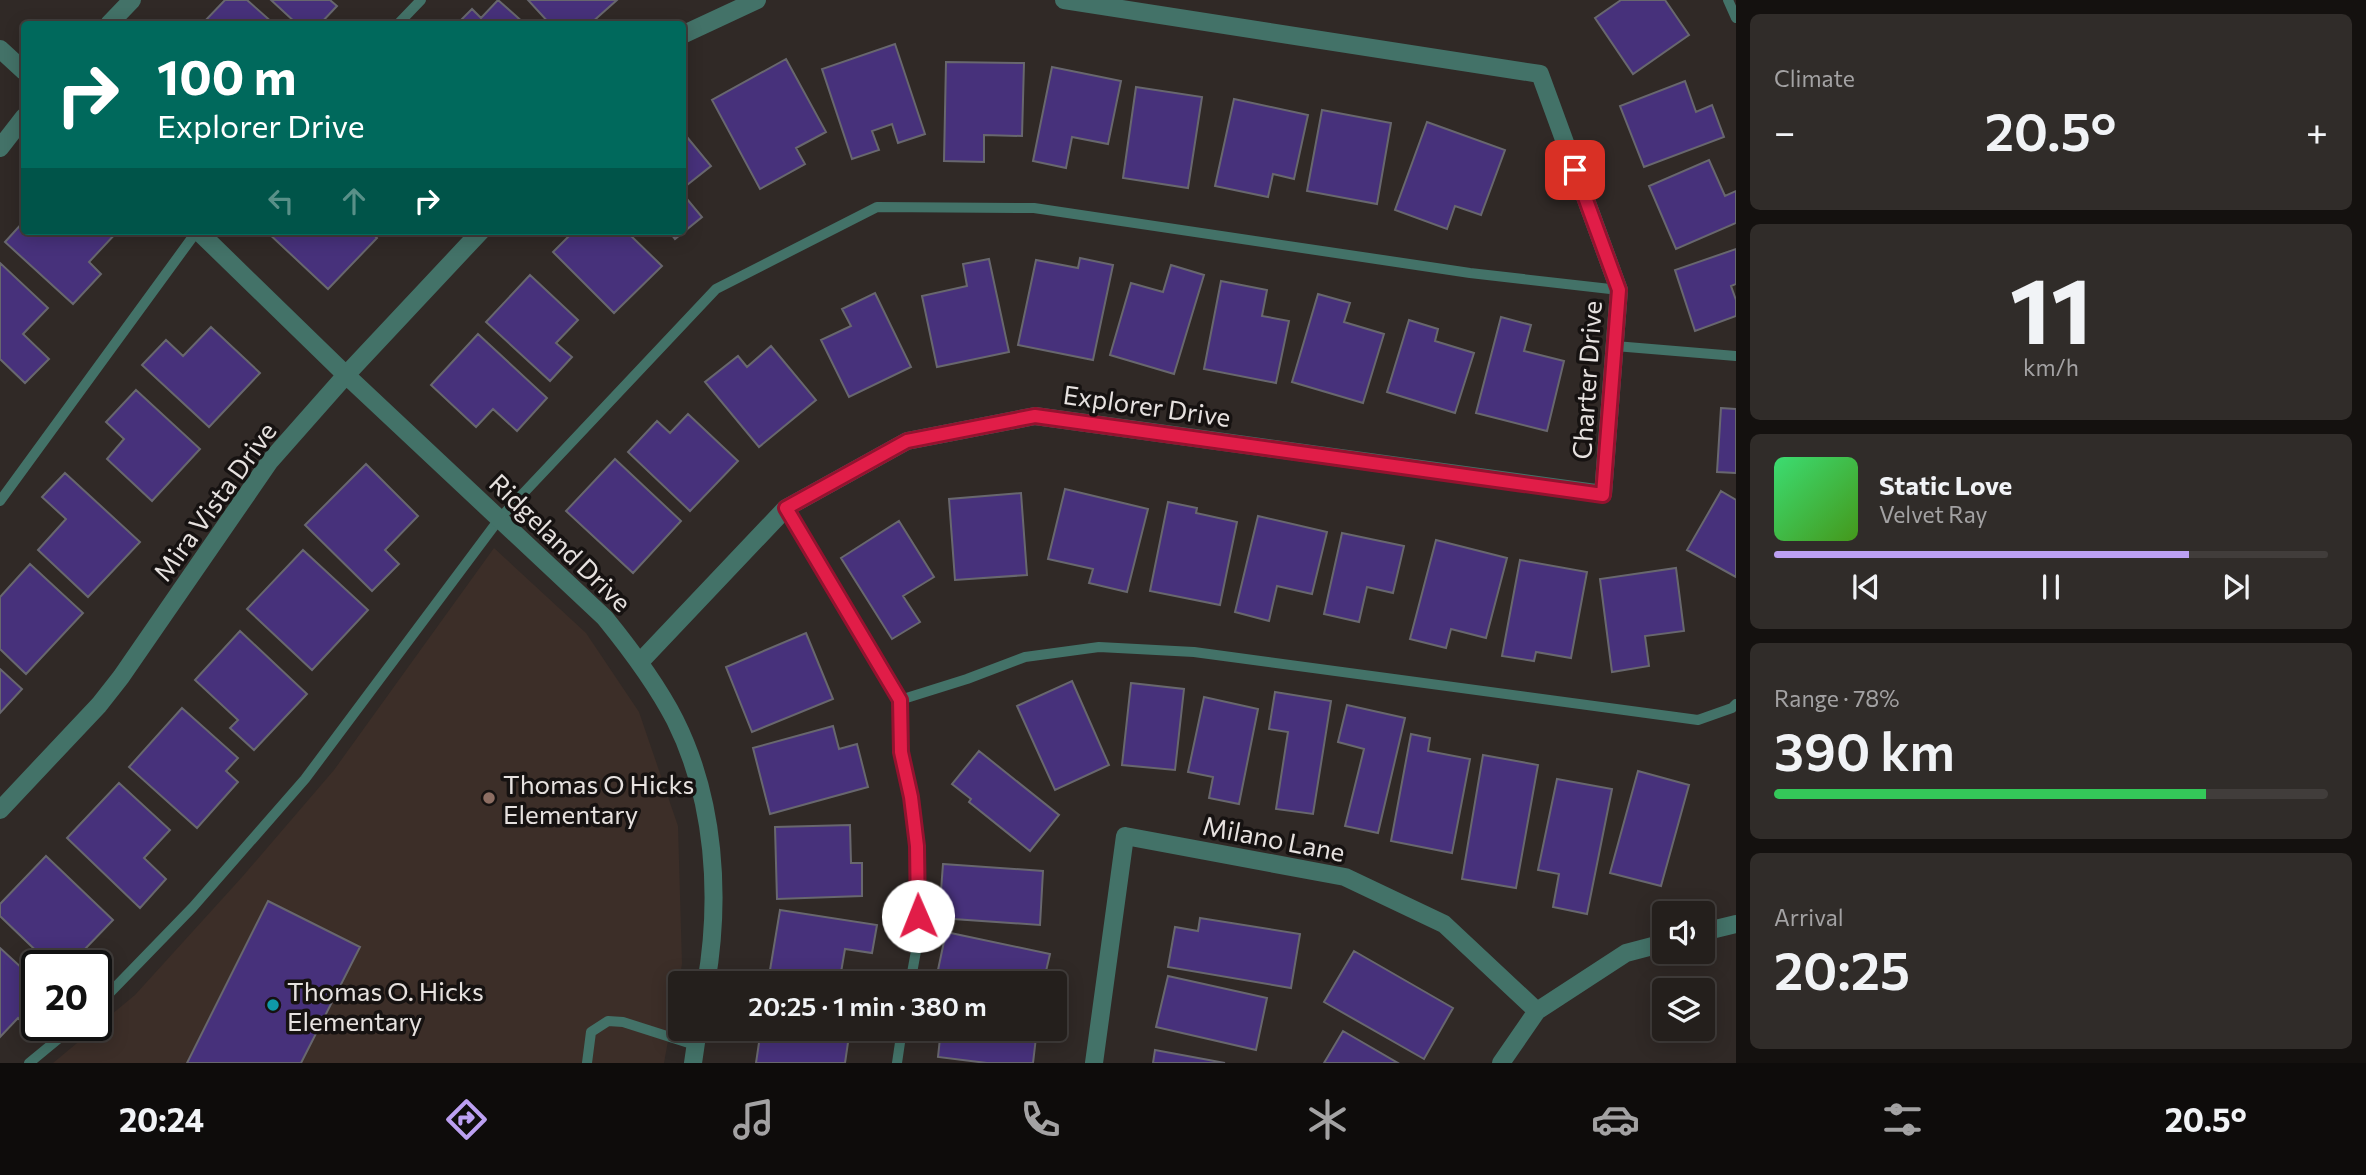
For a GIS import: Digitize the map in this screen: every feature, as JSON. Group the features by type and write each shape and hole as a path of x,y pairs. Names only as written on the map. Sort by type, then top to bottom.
{"street":[{"path":"112,21 132,0"},
{"path":"686,33 757,0"},
{"name":"Charter Drive","path":"1063,0 1540,74 1619,290 1603,495"},
{"path":"0,49 21,68"},
{"path":"0,148 21,121"},
{"name":"Ridgeland Drive","path":"201,235 605,618 640,662 675,720 699,781 714,871 708,971"},
{"name":"Mira Vista Drive","path":"0,810 114,686 270,461 346,375 477,235"},
{"name":"Explorer Drive","path":"640,662 786,508 907,441 1035,416 1603,495"},
{"name":"Milano Lane","path":"1094,1063 1125,836 1345,877 1444,924 1537,1011"},
{"path":"1715,929 1735,923"},
{"path":"1501,1063 1537,1011 1626,953 1652,946"},
{"path":"692,1063 695,1041"}],"lane":[{"path":"401,21 421,0"},
{"path":"1728,0 1736,19"},
{"path":"112,991 193,907 305,779 499,518 716,289 877,207 1034,208 1470,273 1619,290"},
{"path":"0,501 194,235"},
{"path":"1615,346 1736,356"},
{"path":"786,508 900,700 901,752 911,797 917,846 918,940 912,971"},
{"path":"900,700 967,680 1026,657 1099,647 1194,652 1698,720 1732,708 1736,704"},
{"path":"587,1063 591,1032 608,1021 668,1031"},
{"path":"29,1063 56,1041"},
{"path":"897,1063 900,1041"}],"shaded area":[{"name":"Thomas O Hicks Elementary","path":"494,548 586,633 639,712 678,826 682,964 681,971 668,971 668,1041 664,1063 53,1063 80,1041 112,1041 112,1014 135,995 334,770"}],"building":[{"path":"225,0 247,0 271,21 205,21"},
{"path":"271,0 330,0 337,6 323,21 294,21"},
{"path":"498,0 522,21 460,21 472,9 481,18"},
{"path":"528,0 617,0 593,21 547,21"},
{"path":"1621,0 1665,0 1689,35 1633,74 1595,18"},
{"path":"895,44 925,134 898,143 892,124 872,131 879,150 852,159 822,69"},
{"path":"786,59 826,132 796,148 805,164 760,189 712,100"},
{"path":"946,62 1024,63 1022,136 984,135 984,162 944,161"},
{"path":"1052,67 1121,81 1108,144 1072,137 1066,168 1033,161"},
{"path":"1685,81 1696,112 1712,105 1724,137 1644,167 1620,106"},
{"path":"1136,87 1202,97 1188,188 1123,178"},
{"path":"1234,99 1308,115 1294,179 1273,174 1268,197 1215,186"},
{"path":"1322,110 1391,123 1377,204 1307,191"},
{"path":"1427,122 1505,150 1481,215 1455,206 1447,229 1395,210"},
{"path":"686,136 711,166 686,186"},
{"path":"1709,160 1725,196 1736,191 1736,223 1676,249 1649,186"},
{"path":"686,198 702,217 686,230"},
{"path":"21,224 21,235 114,235 89,262 101,274 73,304 5,242"},
{"path":"270,235 374,235 377,238 328,289"},
{"path":"570,235 630,235 662,266 614,313 553,252"},
{"path":"1736,249 1736,284 1731,286 1736,300 1736,316 1695,331 1675,270"},
{"path":"1080,258 1113,265 1093,360 1018,345 1036,260 1078,268"},
{"path":"989,259 1009,352 937,367 922,296 967,286 963,264"},
{"path":"0,263 48,308 23,334 49,359 25,383 0,359"},
{"path":"1171,265 1204,275 1174,374 1110,355 1131,283 1163,292"},
{"path":"530,275 578,320 556,343 572,357 550,381 486,322"},
{"path":"1221,281 1267,290 1262,316 1289,321 1276,383 1204,369"},
{"path":"875,293 911,367 849,397 821,340 851,326 842,309"},
{"path":"1318,294 1350,303 1344,322 1384,334 1363,403 1292,382"},
{"path":"1501,317 1531,325 1524,351 1564,361 1547,431 1476,413"},
{"path":"1409,320 1438,329 1435,341 1474,353 1455,413 1387,392"},
{"path":"211,327 260,373 209,427 142,365 166,340 183,356"},
{"path":"478,334 547,398 517,431 493,409 476,427 431,385"},
{"path":"771,346 816,400 759,447 705,382 738,356 747,367"},
{"path":"136,390 200,449 152,501 107,459 124,439 106,422"},
{"path":"1721,408 1736,409 1736,473 1717,472"},
{"path":"688,414 738,461 690,511 628,452 657,421 670,433"},
{"path":"615,459 681,521 633,573 566,511"},
{"path":"366,464 418,516 385,550 399,564 372,591 305,525"},
{"path":"65,473 140,542 88,597 38,550 66,519 42,497"},
{"path":"1065,489 1148,509 1127,592 1089,583 1093,569 1048,559"},
{"path":"1721,491 1736,500 1736,577 1687,550"},
{"path":"1021,493 1027,575 955,580 949,499"},
{"path":"1168,502 1197,508 1196,513 1237,522 1220,605 1150,591"},
{"path":"1258,516 1327,532 1312,594 1277,586 1269,621 1235,612"},
{"path":"899,521 934,577 903,596 920,622 892,639 841,558"},
{"path":"1342,533 1404,546 1393,593 1367,587 1359,622 1324,614"},
{"path":"1436,540 1507,558 1486,638 1451,629 1446,648 1410,639"},
{"path":"303,550 368,610 312,670 247,609"},
{"path":"1520,560 1587,572 1571,658 1536,652 1534,661 1502,656"},
{"path":"30,564 83,613 26,674 0,649 0,597"},
{"path":"1676,568 1684,631 1645,636 1649,666 1612,672 1600,579"},
{"path":"240,631 307,694 254,750 230,728 238,720 195,680"},
{"path":"806,633 833,699 752,732 726,667"},
{"path":"0,669 22,689 0,713"},
{"path":"1072,681 1109,765 1055,790 1017,706"},
{"path":"1131,683 1184,689 1175,770 1122,765"},
{"path":"1275,692 1331,701 1313,814 1276,809 1288,732 1269,729"},
{"path":"1204,697 1258,709 1239,804 1209,798 1213,777 1188,772"},
{"path":"1347,705 1405,718 1378,833 1345,826 1364,749 1338,742"},
{"path":"182,708 238,758 226,771 238,782 197,828 129,767"},
{"path":"833,726 839,749 857,744 868,787 770,814 753,748"},
{"path":"1411,734 1430,738 1428,751 1470,759 1452,853 1391,841"},
{"path":"979,751 1059,815 1030,851 969,802 971,799 952,784"},
{"path":"1483,755 1538,765 1516,888 1462,879"},
{"path":"1638,771 1689,785 1661,886 1610,873"},
{"path":"1557,779 1612,789 1587,914 1553,907 1559,874 1538,870"},
{"path":"119,783 170,830 144,858 166,879 140,908 67,838"},
{"path":"850,825 851,863 862,863 862,896 777,899 775,827"},
{"path":"46,856 113,920 84,950 35,950 0,916 0,904"},
{"path":"943,864 1043,871 1040,925 939,918"},
{"name":"Thomas O. Hicks Elementary","path":"268,901 360,947 301,1063 187,1063"},
{"path":"780,910 877,925 872,953 845,949 841,971 770,971"},
{"path":"1200,918 1300,934 1291,988 1168,967 1175,927 1198,931"},
{"path":"946,932 1050,954 1046,971 938,971"},
{"path":"0,948 21,967 21,1021 18,1018 0,1037"},
{"path":"1354,951 1453,1008 1424,1059 1324,1002"},
{"path":"1168,976 1267,998 1256,1050 1156,1027"},
{"path":"1343,1031 1398,1063 1324,1063"},
{"path":"759,1041 848,1041 845,1063 756,1063"},
{"path":"940,1041 1036,1041 1033,1063 987,1063 938,1057"},
{"path":"1155,1050 1225,1063 1153,1063"}],"place":[{"name":"Thomas O Hicks Elementary","path":"489,798"},
{"name":"Thomas O. Hicks Elementary","path":"273,1005"}],"route":[{"path":"918,916 917,846 911,797 901,752 900,700 786,508 907,441 1035,416 1603,495 1619,290 1575,170"}]}
